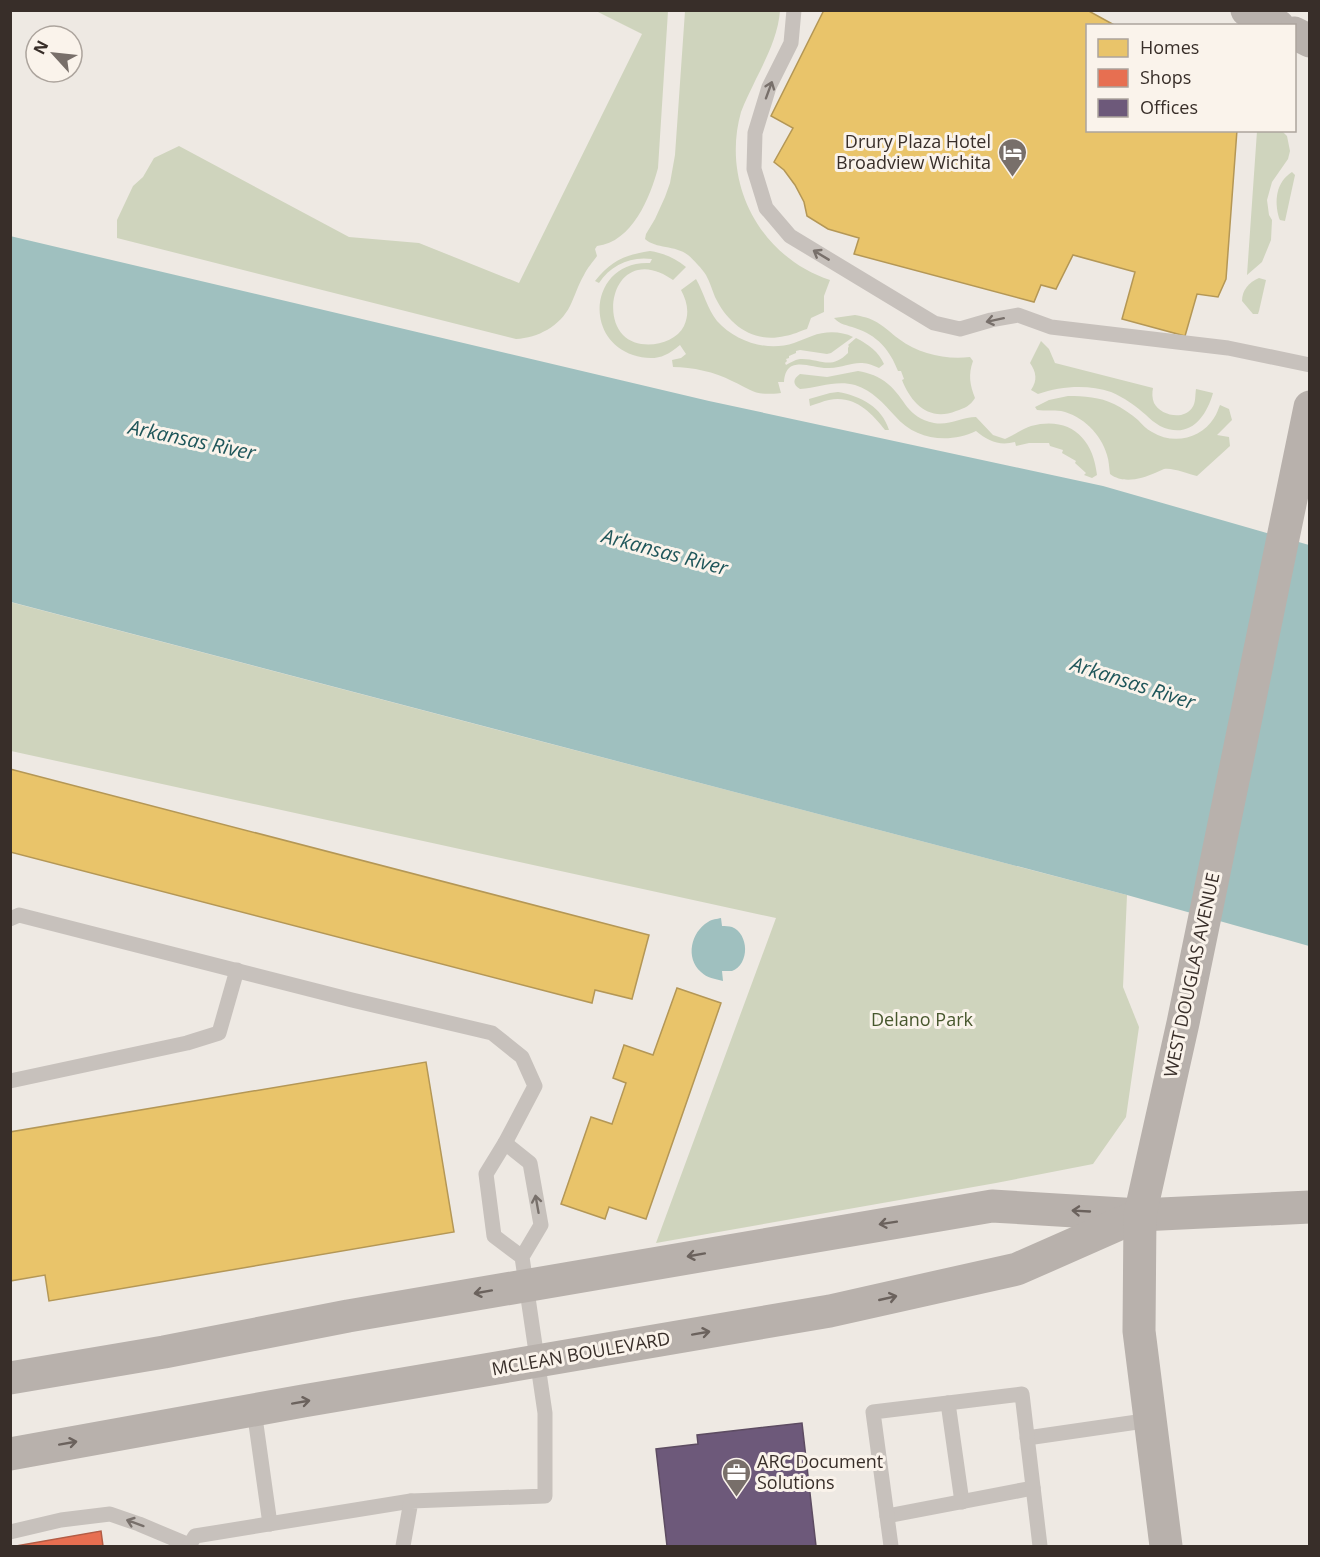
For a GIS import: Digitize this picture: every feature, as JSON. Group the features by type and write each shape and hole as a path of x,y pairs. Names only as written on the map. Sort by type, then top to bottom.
{"main road":[{"path":"1247,10 1274,24"},
{"path":"1296,34 1310,41"},
{"name":"WEST DOUGLAS AVENUE","path":"1167,1546 1139,1331 1140,1215 1183,1023 1310,407"},
{"name":"MCLEAN BOULEVARD","path":"10,1378 164,1352 348,1316 524,1271 992,1206 1140,1215 1310,1207"},
{"name":"MCLEAN BOULEVARD","path":"10,1454 830,1311 1017,1269 1140,1215"}],"lane":[{"path":"794,10 791,43 769,87 755,133 754,169 766,208 790,236 934,323 960,329 1018,315 1051,327 1227,348 1310,365"},
{"path":"10,919 19,915 352,1000 492,1033 522,1057 535,1086 486,1174 494,1236 524,1271"},
{"path":"10,1081 187,1042 219,1032 237,970"},
{"path":"10,1532 61,1520 110,1514 189,1546 195,1536 411,1501 545,1496 546,1413 524,1271 541,1225 530,1163 505,1143"},
{"path":"891,1546 873,1412 1022,1394 1040,1546"},
{"path":"948,1403 962,1502"},
{"path":"254,1410 270,1524"},
{"path":"1027,1438 1150,1420"},
{"path":"887,1516 1033,1488"},
{"path":"403,1546 411,1501"}],"green space":[{"path":"596,11 668,11 658,168 638,217 620,236 609,243 597,246 595,249 597,256 585,272 566,313 548,330 516,339 117,238 117,220 133,186 143,177 154,158 179,146 349,237 419,243 519,283 642,34"},
{"path":"685,11 780,11 771,46 741,112 736,139 737,165 742,190 752,214 766,235 784,254 805,269 830,280 824,296 824,312 811,318 807,329 794,334 773,338 762,337 743,330 720,307 706,275 690,257 683,252 645,239 670,183 675,155"},
{"path":"1257,132 1283,132 1287,136 1290,151 1288,159 1272,182 1267,200 1272,220 1271,240 1262,262 1247,275"},
{"path":"1292,172 1295,175 1285,221 1279,218 1278,192 1283,181"},
{"path":"650,251 669,256 686,267 673,280 656,271 643,269 629,274 622,280 614,298 614,319 623,335 630,340 637,343 655,344 664,342 679,333 686,321 687,312 681,290 696,279 717,321 733,335 743,340 763,346 784,346 817,334 838,333 853,337 827,354 796,351 786,359 786,365 800,359 830,363 836,361 848,353 848,345 856,338 873,349 884,364 879,368 865,363 829,368 795,365 789,368 784,382 778,382 781,393 765,394 711,373 673,367 672,360 686,354 680,345 657,358 633,355 616,346 606,333 600,317 600,301 605,286 616,274 630,265 650,263 652,259 636,259 622,263 609,271 599,283 595,281 607,268 619,260"},
{"path":"1259,278 1266,280 1258,314 1253,314 1242,301 1242,297 1247,287"},
{"path":"855,315 875,321 915,349 942,357 970,357 973,361 970,375 975,398 973,401 965,408 946,414 929,412 922,408 910,396 902,380 904,379 901,371 898,371 882,344 863,331 834,318"},
{"path":"1041,341 1049,349 1055,363 1153,388 1154,403 1161,411 1172,415 1183,414 1192,408 1196,389 1213,393 1201,418 1188,428 1180,430 1170,430 1160,426 1125,399 1102,389 1074,387 1038,394 1031,390 1035,383 1035,376 1030,363"},
{"path":"858,371 874,375 885,381 912,412 934,423 976,417 993,435 1005,439 1031,426 1057,424 1068,427 1084,440 1095,462 1097,475 1092,478 1084,475 1086,473 1075,463 1076,461 1062,453 1063,450 1050,446 1049,443 1029,443 1016,446 1015,442 994,442 976,431 955,438 922,435 903,424 872,394 855,385 834,384 800,389 795,383 800,374 827,377"},
{"path":"838,392 855,396 870,404 881,415 889,430 885,430 861,406 846,400 829,400 810,406 809,399"},
{"path":"1068,396 1092,397 1109,402 1129,413 1152,432 1177,439 1202,431 1214,418 1220,405 1229,409 1232,420 1217,435 1229,437 1230,446 1197,476 1164,469 1138,479 1121,479 1110,474 1104,447 1090,427 1069,413 1037,410 1035,407 1049,400"},
{"name":"Delano Park","path":"10,602 1127,895 1123,987 1139,1027 1126,1117 1093,1164 656,1243 776,918 11,751"}],"water":[{"name":"Arkansas River","path":"10,236 709,401 1103,486 1309,545 1309,946 1127,895 11,602"},
{"path":"721,918 722,926 732,927 742,936 745,949 742,962 738,967 732,971 722,971 723,981 708,977 701,972 693,960 692,953 697,932 711,920"}],"building: Homes":[{"name":"Drury Plaza Hotel Broadview Wichita","path":"824,10 1087,10 1112,24 1086,24 1086,132 1237,132 1226,279 1218,297 1197,294 1185,336 1122,319 1135,272 1073,255 1056,289 1041,285 1034,302 854,254 859,238 828,229 807,216 804,202 795,185 784,170 774,162 793,128 771,116"},
{"path":"10,769 649,935 632,999 595,990 592,1003 10,852"},
{"path":"677,988 721,1003 646,1219 609,1207 605,1219 561,1204 591,1117 612,1124 626,1083 613,1078 624,1045 653,1055"},
{"path":"426,1062 454,1232 49,1301 45,1275 10,1281 10,1132"}],"building: Shops":[{"path":"101,1531 103,1546 16,1546"}],"building: Offices":[{"name":"ARC Document Solutions","path":"802,1423 816,1546 667,1546 656,1449 698,1444 697,1435"}],"place":[{"name":"Drury Plaza Hotel Broadview Wichita","path":"1012,178"},
{"name":"ARC Document Solutions","path":"736,1498"}]}
